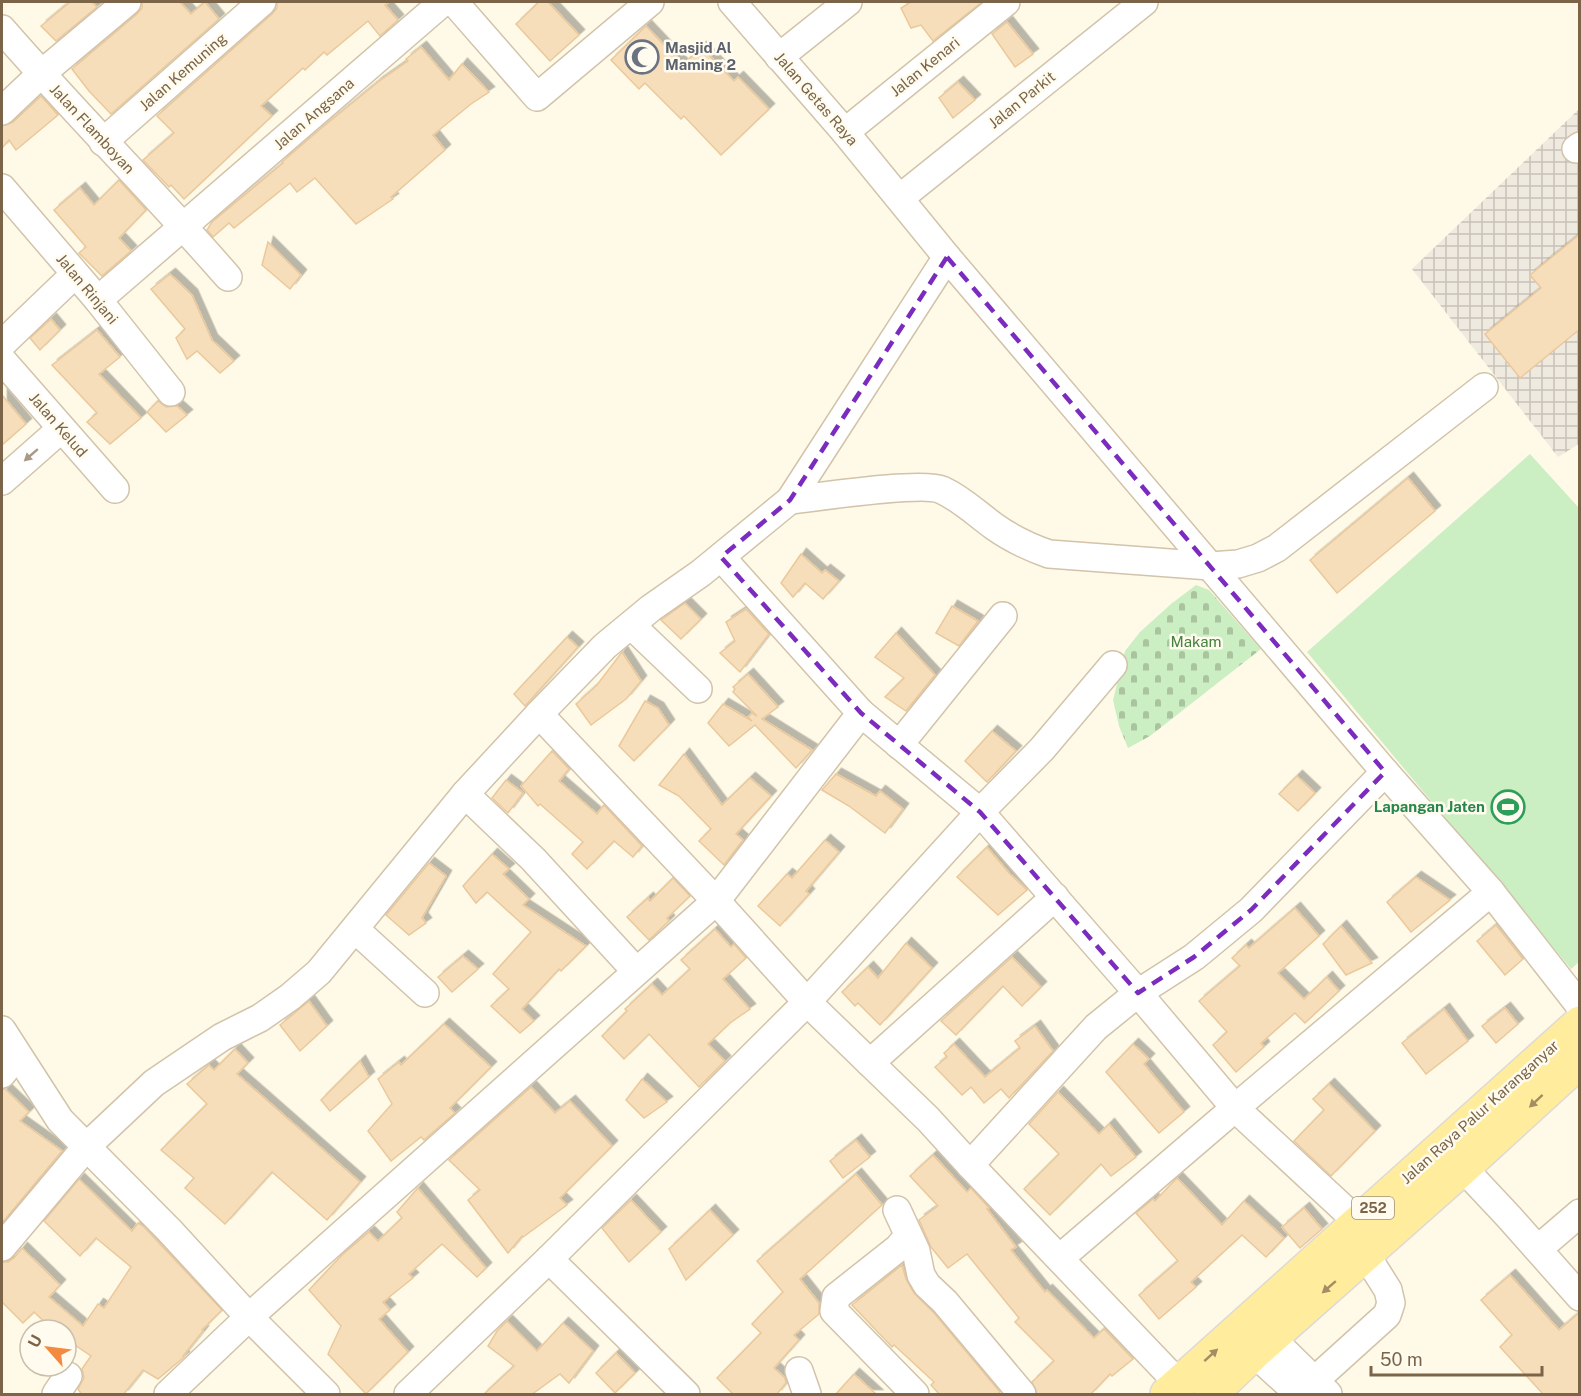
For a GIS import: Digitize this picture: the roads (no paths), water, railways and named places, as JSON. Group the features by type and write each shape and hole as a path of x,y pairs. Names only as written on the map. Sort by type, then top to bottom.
{"main road":[{"name":"Jalan Raya Palur Karanganyar","path":"1179,1391 1358,1222 1464,1169 1580,1023"},
{"name":"Jalan Raya Palur Karanganyar","path":"1211,1395 1263,1346 1464,1169 1580,1061"}],"street":[{"path":"2,111 41,74 127,2"},
{"name":"Jalan Kemuning","path":"103,142 262,2"},
{"name":"Jalan Angsana","path":"98,300 443,2"},
{"path":"454,2 537,97 650,2"},
{"name":"Jalan Getas Raya","path":"732,2 845,132 947,257 1210,566 1491,892 1580,1006"},
{"path":"779,57 848,2"},
{"name":"Jalan Kenari","path":"845,132 1006,2"},
{"name":"Jalan Parkit","path":"900,198 1144,2"},
{"name":"Jalan Flamboyan","path":"2,28 41,74 228,277"},
{"name":"Jalan Rinjani","path":"2,188 98,300 171,392"},
{"path":"2,1247 87,1146 154,1083 222,1037 260,1018 290,998 319,972 356,930 465,794 605,645 721,557 790,500 947,257"},
{"path":"2,344 75,274"},
{"name":"Jalan Kelud","path":"2,360 115,489"},
{"path":"790,500 906,488 939,488 1025,546 1049,554 1210,566 1238,564 1258,558 1277,548 1484,387"},
{"path":"2,481 61,429"},
{"path":"721,557 861,713 980,812 1235,1108 1358,1222"},
{"path":"899,745 1003,616"},
{"path":"631,625 698,689"},
{"path":"408,1395 549,1259 807,1002 980,812 1042,749 1113,665"},
{"path":"168,1395 249,1317 716,901 861,713"},
{"path":"539,714 716,901 807,1002 928,1119 1060,1258 1179,1391"},
{"path":"970,1165 1096,1027 1138,993 1194,957 1251,910 1386,772"},
{"path":"465,794 534,859 636,972"},
{"path":"1060,1258 1491,892"},
{"path":"870,1063 1055,897"},
{"path":"356,930 425,993"},
{"path":"2,1030 9,1065 326,1395"},
{"path":"1464,1169 1580,1297"},
{"path":"897,1210 916,1251 921,1275 927,1285 945,1302 1023,1395"},
{"path":"1538,1249 1580,1213"},
{"path":"908,1236 898,1248 836,1297 834,1311 915,1395"},
{"path":"1263,1346 1314,1390 1387,1315 1391,1303 1388,1290 1366,1255"},
{"path":"549,1259 686,1395"}],"place":[{"name":"Masjid Al Maming 2","path":"642,57"},
{"name":"Lapangan Jaten","path":"1508,807"}],"park label":[{"name":"Makam","path":"1196,642"}]}
